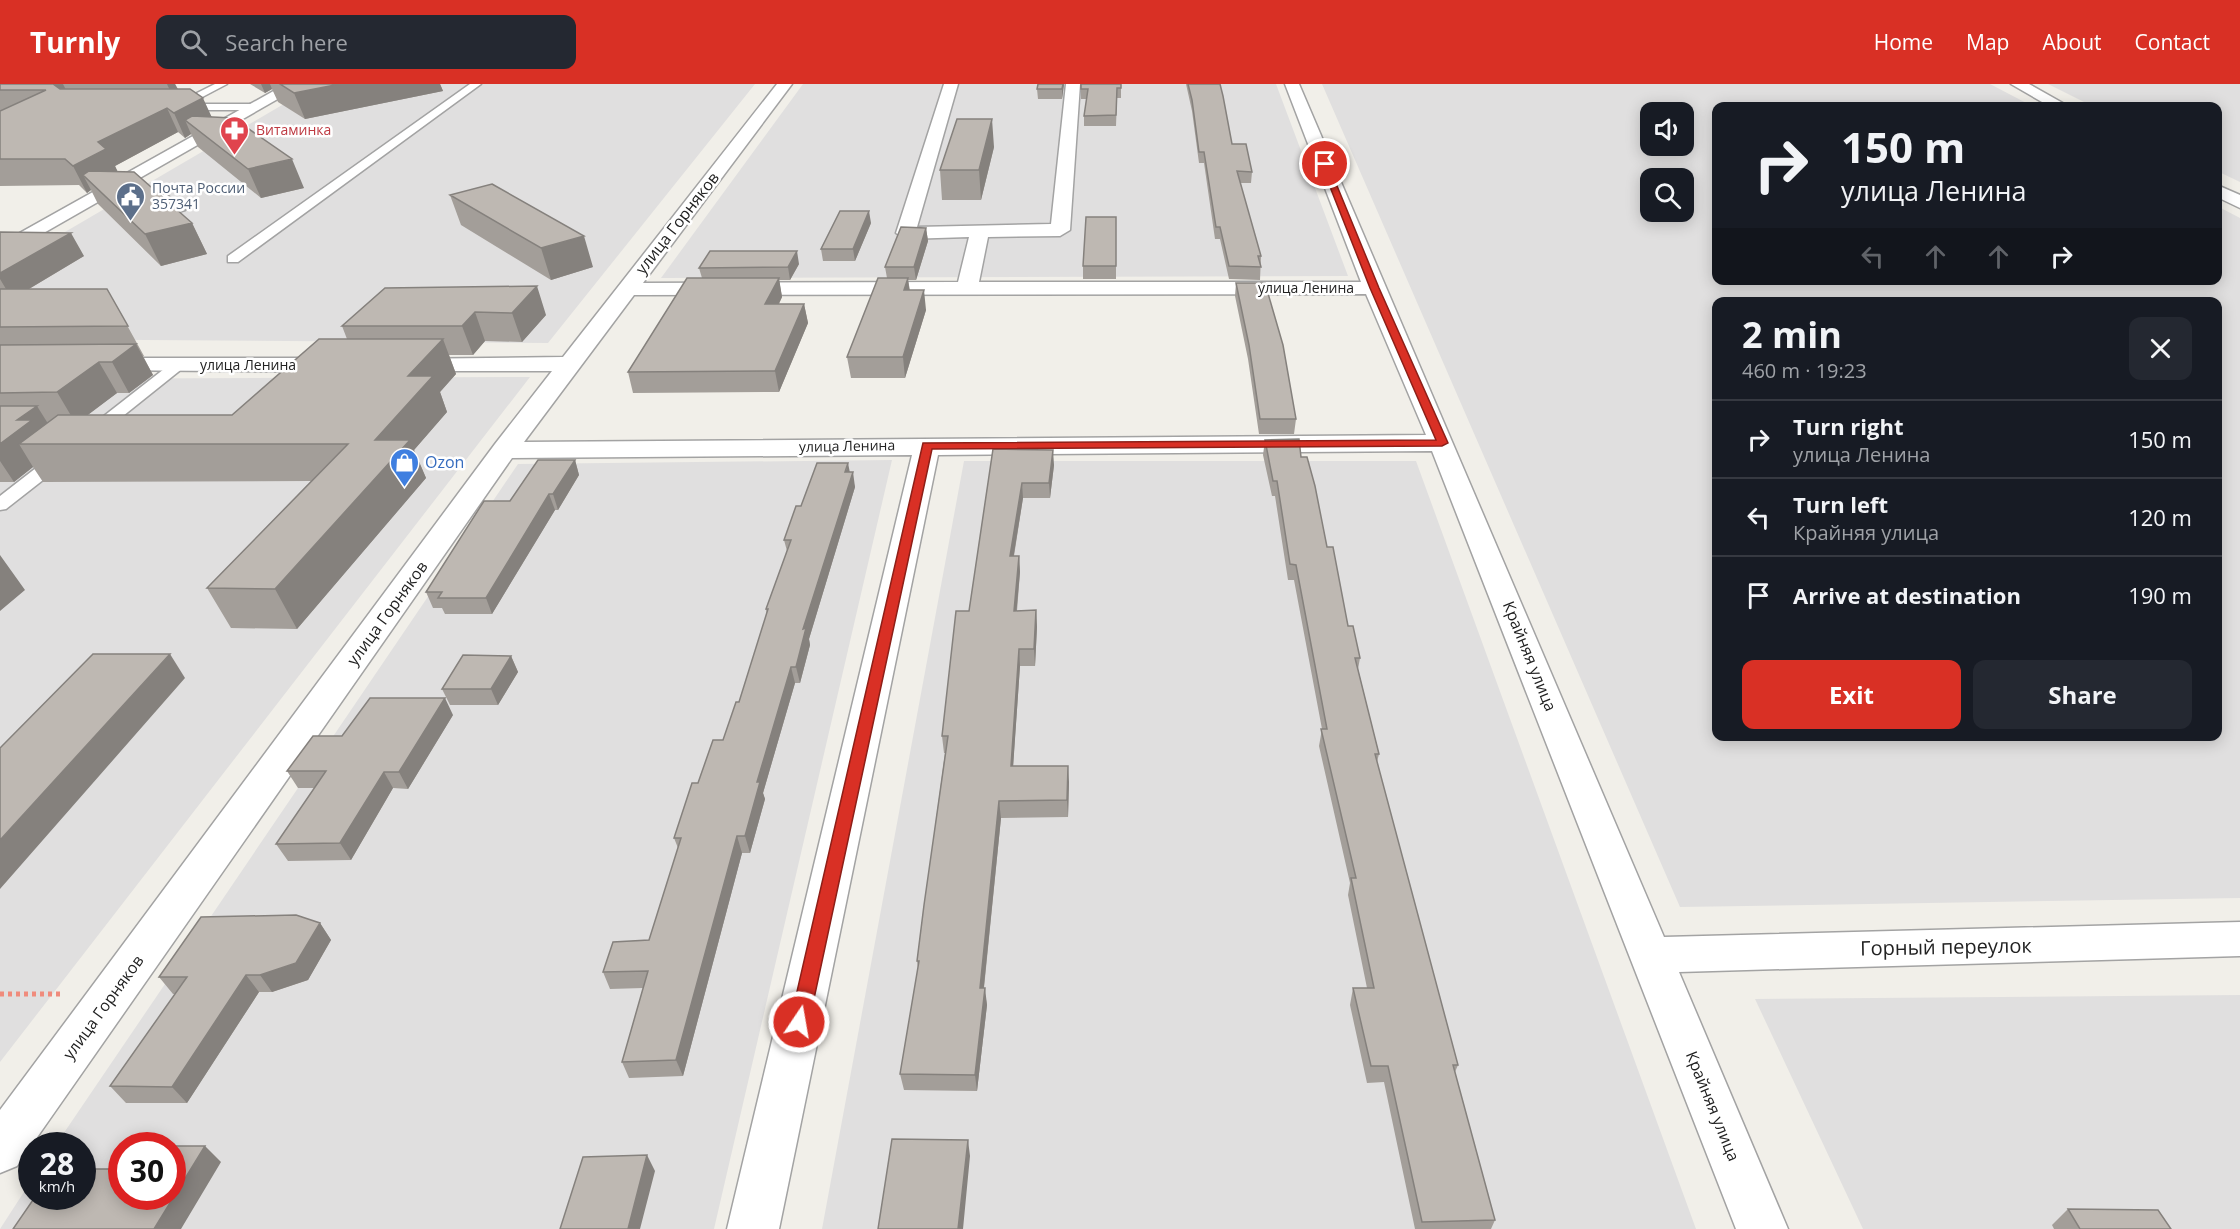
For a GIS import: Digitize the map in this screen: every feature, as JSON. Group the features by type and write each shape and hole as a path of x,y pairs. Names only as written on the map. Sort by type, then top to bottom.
{"street":[{"name":"улица Горняков","path":"0,1150 504,450 785,84"},
{"path":"951,84 906,233 1060,230 1073,84"},
{"name":"Крайняя улица","path":"1292,84 1374,288 1442,443 1762,1229"},
{"path":"2018,84 2052,102"},
{"path":"0,252 277,96 299,90"},
{"path":"2222,193 2240,202"},
{"path":"967,289 980,231"},
{"name":"улица Ленина","path":"626,290 1374,288"},
{"name":"улица Ленина","path":"83,365 356,364"},
{"path":"391,364 568,364"},
{"name":"улица Ленина","path":"504,450 1442,443"},
{"path":"753,1229 927,446"},
{"name":"Горный переулок","path":"1652,955 2240,939"}],"lane":[{"path":"177,107 222,84"},
{"path":"233,259 476,84"},
{"path":"165,107 257,107"},
{"path":"200,139 219,139"},
{"path":"99,196 163,197 179,210"},
{"path":"0,505 72,442 95,431 178,365"}],"path":[{"path":"0,994 112,994"}],"shaded area":[{"path":"318,84 755,84 548,343 0,339 0,270"},
{"path":"803,84 1276,84 1348,276 661,278"},
{"path":"1322,84 1990,84 2024,102 1712,102 1712,285 2222,285 2222,209 2240,218 2240,898 1680,907"},
{"path":"2048,84 2240,84 2240,182 2222,173 2222,102 2084,102"},
{"path":"530,377 0,1062 0,379"},
{"path":"892,460 714,1229 0,1229 18,1201 18,1210 96,1210 96,1132 65,1132 518,464"},
{"path":"964,461 1416,461 1696,1229 822,1229"},
{"path":"2240,995 2240,1229 1863,1229 1755,999"}],"building":[{"path":"0,84 53,84 60,89 190,89 203,98 174,113 167,108 98,142 106,149 73,166 65,159 0,159 0,111 46,90 0,90"},
{"path":"280,84 340,84 294,93"},
{"path":"1038,84 1063,84 1062,89 1037,89"},
{"path":"1081,84 1121,84 1121,88 1117,88 1116,115 1084,116 1088,89 1081,89"},
{"path":"1188,84 1220,84 1232,144 1246,144 1252,172 1237,171 1261,256 1258,256 1261,267 1229,266 1220,227 1216,227 1204,152 1199,152"},
{"path":"192,116 233,118 292,159 248,169 185,120"},
{"path":"957,119 992,119 979,170 940,170"},
{"path":"89,171 134,172 192,223 145,234 83,175"},
{"path":"492,184 584,236 541,248 450,195"},
{"path":"840,211 869,211 853,249 821,249"},
{"path":"1086,217 1116,217 1116,266 1083,266"},
{"path":"901,227 926,228 914,267 885,267"},
{"path":"0,232 71,233 0,273"},
{"path":"710,251 797,251 788,267 699,268"},
{"path":"687,278 779,278 765,304 804,304 775,371 628,372"},
{"path":"878,278 908,278 904,290 924,290 903,357 847,357"},
{"path":"1236,283 1265,283 1283,345 1296,419 1260,419 1249,345"},
{"path":"537,286 512,313 475,312 462,326 342,326 385,288"},
{"path":"0,289 107,289 128,326 0,327"},
{"path":"319,339 443,339 408,376 433,376 375,440 410,440 275,589 207,588 348,444 19,444 58,415 232,415"},
{"path":"136,344 112,362 99,362 57,392 0,393 0,345"},
{"path":"0,406 37,406 17,420 32,420 0,444"},
{"path":"1299,439 1301,457 1307,457 1315,486 1327,547 1333,547 1348,626 1353,626 1360,658 1355,658 1379,754 1375,754 1458,1065 1453,1065 1495,1220 1422,1222 1388,1066 1371,1066 1353,988 1374,988 1351,878 1356,878 1321,729 1327,729 1296,565 1290,564 1277,481 1273,481 1265,440"},
{"path":"993,449 1053,450 1049,483 1022,483 1010,556 1019,556 1014,611 1036,610 1034,649 1019,649 1011,766 1068,766 1067,800 999,801 980,988 985,988 975,1075 900,1074 919,961 917,961 924,905 948,736 942,736 956,611 969,611"},
{"path":"538,460 575,460 553,494 549,494 486,598 438,598 442,592 426,592 484,501 510,501"},
{"path":"817,463 848,463 845,472 853,472 803,629 806,628 796,667 791,667 757,782 760,782 745,836 737,836 676,1060 622,1062 648,971 603,972 613,942 649,940 681,838 674,838 692,783 698,783 713,740 723,740 736,702 739,702 768,609 766,609 791,540 784,540 796,506 801,506"},
{"path":"93,654 170,654 0,840 0,748"},
{"path":"463,655 511,656 491,689 442,689"},
{"path":"370,698 445,698 399,772 384,772 340,843 276,844 326,771 287,771 313,736 342,736"},
{"path":"296,915 320,923 296,963 260,975 246,975 172,1087 110,1086 187,977 159,977 201,917"},
{"path":"892,1139 968,1140 958,1229 878,1229"},
{"path":"186,1146 205,1146 186,1177"},
{"path":"647,1155 628,1229 560,1229 583,1157"},
{"path":"96,1169 108,1169 108,1210 166,1210 154,1229 13,1229 26,1210 96,1210"},
{"path":"2068,1209 2158,1210 2171,1229 2080,1229"}],"place":[{"name":"Витаминка","path":"235,156"},
{"name":"Почта России 357341","path":"131,222"},
{"name":"Ozon","path":"404,488"}],"route":[{"path":"799,1022 927,446 1442,443 1374,288 1325,164"}]}
